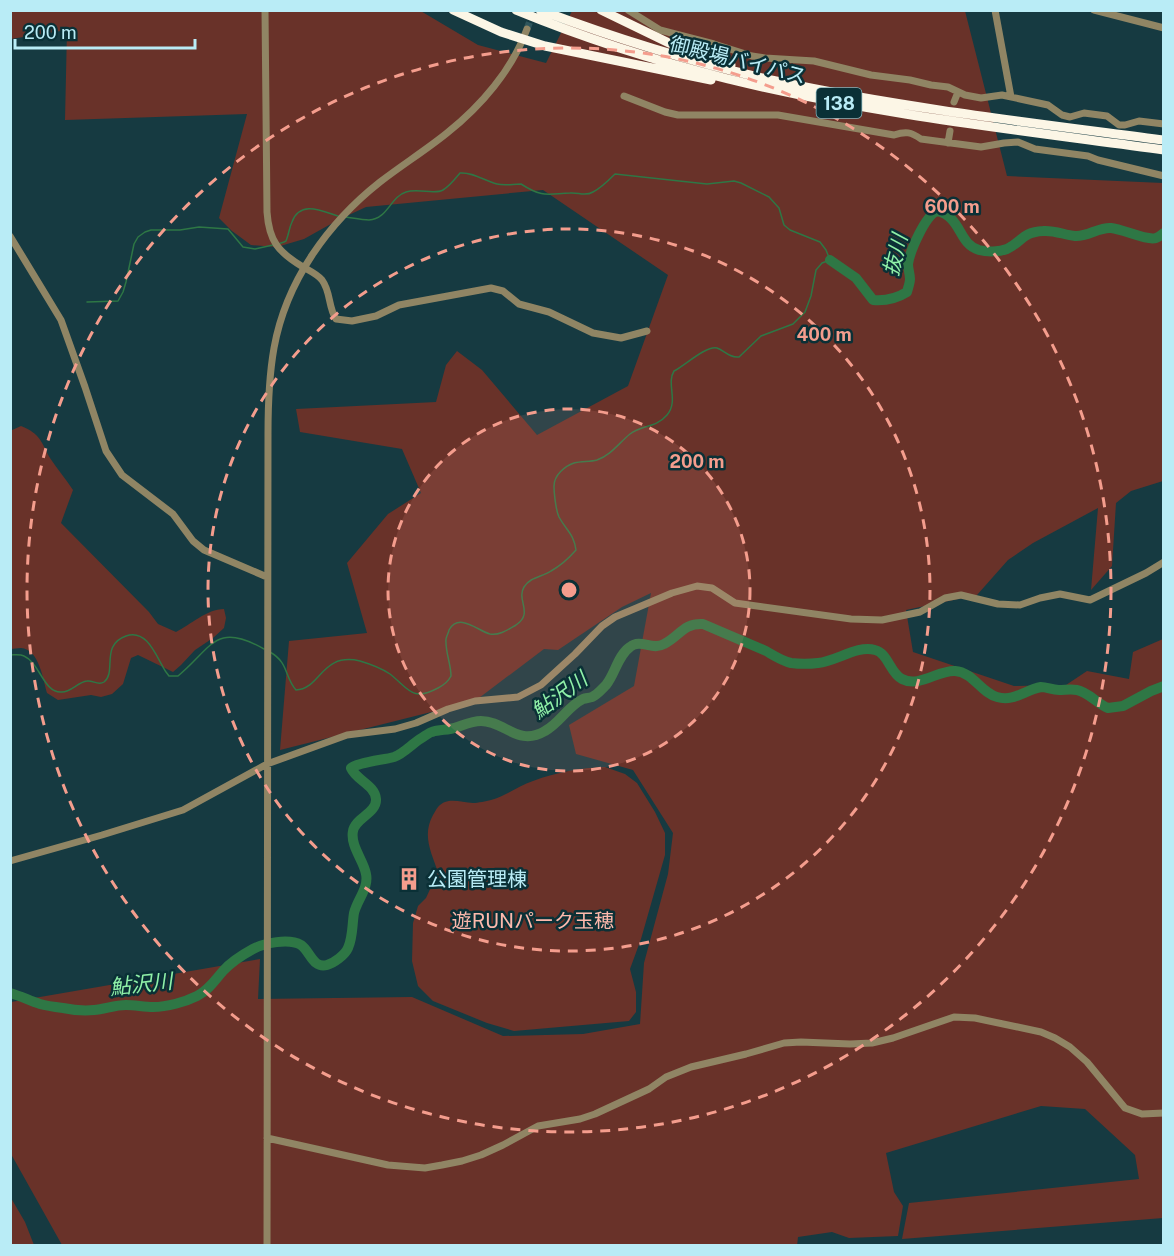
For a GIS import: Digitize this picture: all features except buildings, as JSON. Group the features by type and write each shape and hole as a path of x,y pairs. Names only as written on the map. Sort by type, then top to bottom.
{"highway":[{"path":"453,10 523,40 579,54 682,75 798,94"},
{"name":"御殿場バイパス","path":"540,10 616,38 766,79 916,106 1164,140"},
{"path":"601,10 669,43 734,65 820,89"},
{"name":"御殿場バイパス","path":"520,12 567,30 727,79 915,116 1164,150"}],"street":[{"path":"265,10 268,222 272,239 277,247 290,259 315,273 326,286 332,314 336,319 352,321 376,315 399,305 491,288 503,291 519,304 549,312 592,333 621,338 647,331"},
{"path":"628,10 660,30 752,56 814,61 863,74 948,87 981,98 1002,95 1048,105 1062,115 1070,117 1084,113 1107,116 1125,125 1139,121 1164,124"},
{"path":"995,10 1011,97"},
{"path":"1094,10 1164,28"},
{"path":"267,1245 268,398 274,346 289,298 304,267 329,232 361,197 447,133 477,107 509,65 527,29"},
{"path":"954,102 958,92"},
{"path":"624,96 678,115 778,115 894,135 905,131 921,139 981,147 1018,142 1035,150 1088,156 1164,176"},
{"path":"948,142 950,130"},
{"path":"10,236 61,320 106,451 122,476 173,514 193,542 204,550 267,577"},
{"path":"10,861 183,810 267,764 347,735 395,729 475,700 518,697 528,693 576,654 602,626 615,617 672,593 697,586 712,588 735,603 851,619 882,620 920,612 945,598 961,595 998,604 1020,605 1060,594 1090,600 1164,562"},
{"path":"267,1138 388,1165 425,1168 481,1155 538,1126 580,1119 595,1114 691,1066 784,1043 872,1043 954,1017 975,1018 1041,1032 1055,1038 1071,1047 1087,1062 1125,1108 1142,1114 1164,1113"}],"green space":[{"path":"419,10 478,45 546,63 572,11 965,11 1007,176 1163,183 1163,481 1131,491 1116,503 1112,566 1091,590 1098,508 1033,543 1008,560 977,595 906,610 913,652 1014,686 1066,685 1087,671 1129,679 1133,652 1163,639 1163,1218 902,1239 909,1203 1139,1179 1135,1155 1085,1109 1041,1106 886,1153 894,1192 903,1206 898,1236 849,1238 832,1232 798,1237 797,1246 62,1245 11,1154 11,1002 260,959 258,999 412,997 503,1036 583,1034 640,1024 644,963 668,874 673,833 633,770 576,754 569,725 634,686 651,593 622,607 558,650 544,649 475,701 280,750 289,641 367,633 347,563 388,514 421,493 402,449 300,432 296,409 436,402 446,365 457,351 482,370 537,435 628,386 668,275 543,190 366,207 304,239 277,247 251,245 219,218 247,114 65,120 67,30 11,39 11,11"},
{"path":"21,426 33,432 40,439 50,458 73,490 61,523 149,612 158,624 176,632 205,614 224,609 226,618 224,628 195,650 173,672 138,655 131,658 123,684 112,694 58,700 47,693 39,666 32,653 21,648 11,649 10,431"},
{"name":"遊RUNパーク玉穂","path":"605,767 625,774 637,783 665,833 665,855 630,969 636,992 636,1012 629,1021 514,1031 487,1023 433,1001 418,986 412,961 413,923 418,906 426,898 438,872 428,837 430,822 437,808 450,801 473,803 491,800 551,775 578,769"},
{"path":"11,1198 25,1222 34,1245 11,1245"}],"waterway":[{"path":"270,652 283,665 296,690 311,684 329,666 347,660 360,661 383,670 416,694 429,692 444,684 451,676 446,639 453,625 469,624 490,634 504,632 516,625 524,616 522,597 524,587 533,579 558,567 576,550 569,532 559,517 556,506 554,482 561,472 574,463 602,458 634,431 663,419 672,404 671,381 674,371 696,356 717,348 739,357 761,336 793,324 805,312 816,270 822,263 830,260 820,242 790,230 784,225 779,208 769,197 734,181 707,184 615,174 590,193 550,194 540,193 521,184 500,185 470,174 460,173 443,190 406,192 396,198 385,212 375,219 346,217"},
{"path":"278,244 286,241 292,222 300,211 312,209 338,216"},
{"name":"抜川","path":"830,260 856,278 873,300 882,300 895,298 907,292 910,279 908,264 912,251 923,227 937,211 945,214 956,224 972,247 986,251 1007,249 1026,235 1043,231 1080,236 1111,228 1152,238 1157,238 1164,233"},
{"path":"87,302 118,301 126,282 134,244 138,237 151,230 180,230 199,227 228,229 243,247 255,249 273,245"},
{"name":"鮎沢川","path":"10,993 43,1005 75,1010 94,1010 126,1005 158,1007 181,1002 201,994 233,962 263,945 277,942 296,943 301,945 318,964 322,966 333,962 347,951 352,935 354,913 366,884 365,869 353,842 353,831 358,822 373,808 376,799 369,786 351,768 397,756 430,733 473,722 490,722 519,735 535,735 545,731 578,702 599,692 609,681 622,655 630,647 638,644 660,646 696,624 703,624 791,663 825,662 854,651 875,650 883,655 902,679 915,681 949,671 961,672 991,695 1003,698 1014,697 1041,687 1075,690 1085,693 1108,708 1123,706 1164,686"},
{"path":"10,655 22,655 34,665 51,688 62,692 84,682 104,682 108,678 113,646 126,636 140,636 146,640 169,676 178,676 207,648 224,638 235,637 264,649"}],"tunnel":[{"path":"527,29 534,10"}],"place":[{"name":"公園管理棟","path":"409,879"}]}
